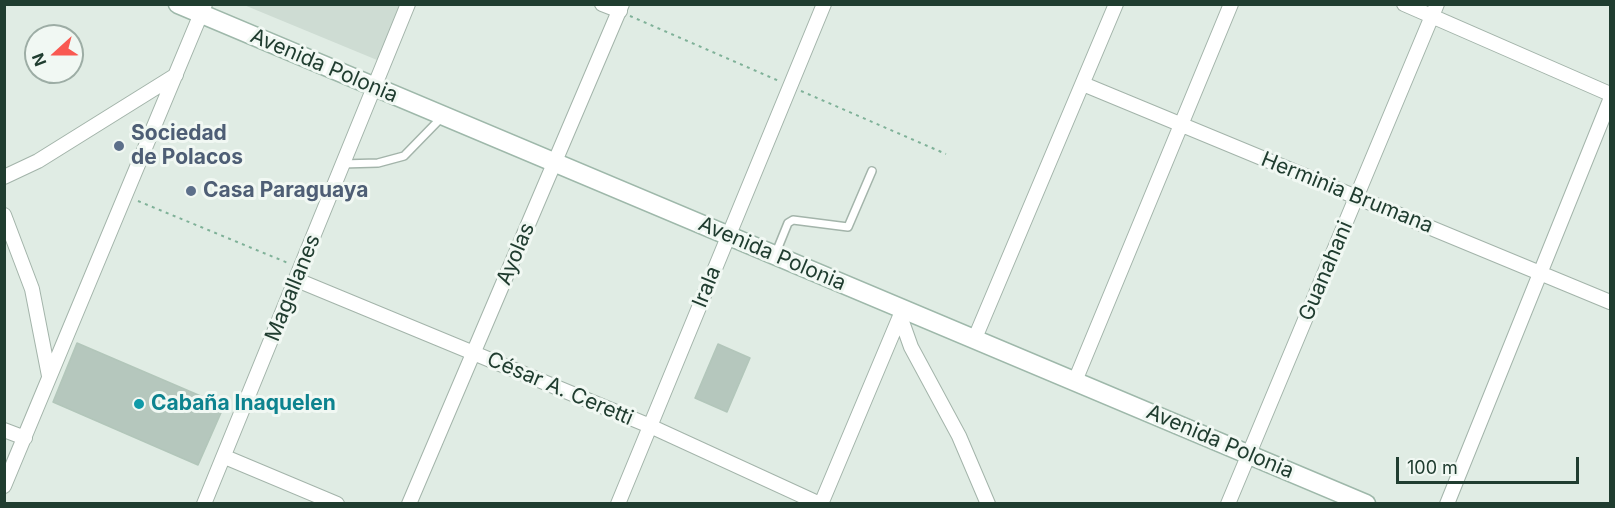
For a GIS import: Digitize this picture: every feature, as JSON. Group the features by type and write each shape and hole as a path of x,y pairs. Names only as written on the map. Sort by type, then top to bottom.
{"main road":[{"name":"Avenida Polonia","path":"178,4 203,9 373,86 775,255 901,313 975,338 1366,504"}],"street":[{"name":"Magallanes","path":"204,504 408,4"},
{"path":"602,4 621,8"},
{"name":"Irala","path":"618,504 824,4"},
{"path":"975,338 1116,4"},
{"path":"1076,381 1231,4"},
{"path":"1404,4 1434,10 1611,94"},
{"name":"Ayolas","path":"409,504 621,8"},
{"path":"4,486 203,9"},
{"name":"Guanahani","path":"1228,504 1434,10"},
{"path":"4,177 57,150 176,75"},
{"name":"Herminia Brumana","path":"1083,84 1611,302"},
{"path":"1447,504 1539,272 1611,100"},
{"path":"4,215 32,289 50,378"},
{"name":"César A. Ceretti","path":"299,275 473,353 650,426 821,504"},
{"path":"821,504 901,313"},
{"path":"901,313 911,347 959,436 988,504"},
{"path":"4,430 25,438"},
{"path":"225,457 337,504"}],"lane":[{"path":"342,164 378,164 404,156 444,116"},
{"path":"775,255 788,223 793,220 848,227 872,171"}],"path":[{"path":"125,196 299,275"}],"shaded area":[{"path":"400,4 377,60 244,5"}],"building":[{"name":"Cabaña Inaquelen","path":"77,343 224,406 198,465 53,402"},
{"path":"718,344 750,358 727,412 695,398"}],"place":[{"name":"Sociedad de Polacos","path":"119,146"},
{"name":"Casa Paraguaya","path":"191,191"},
{"name":"Cabaña Inaquelen","path":"139,404"}]}
